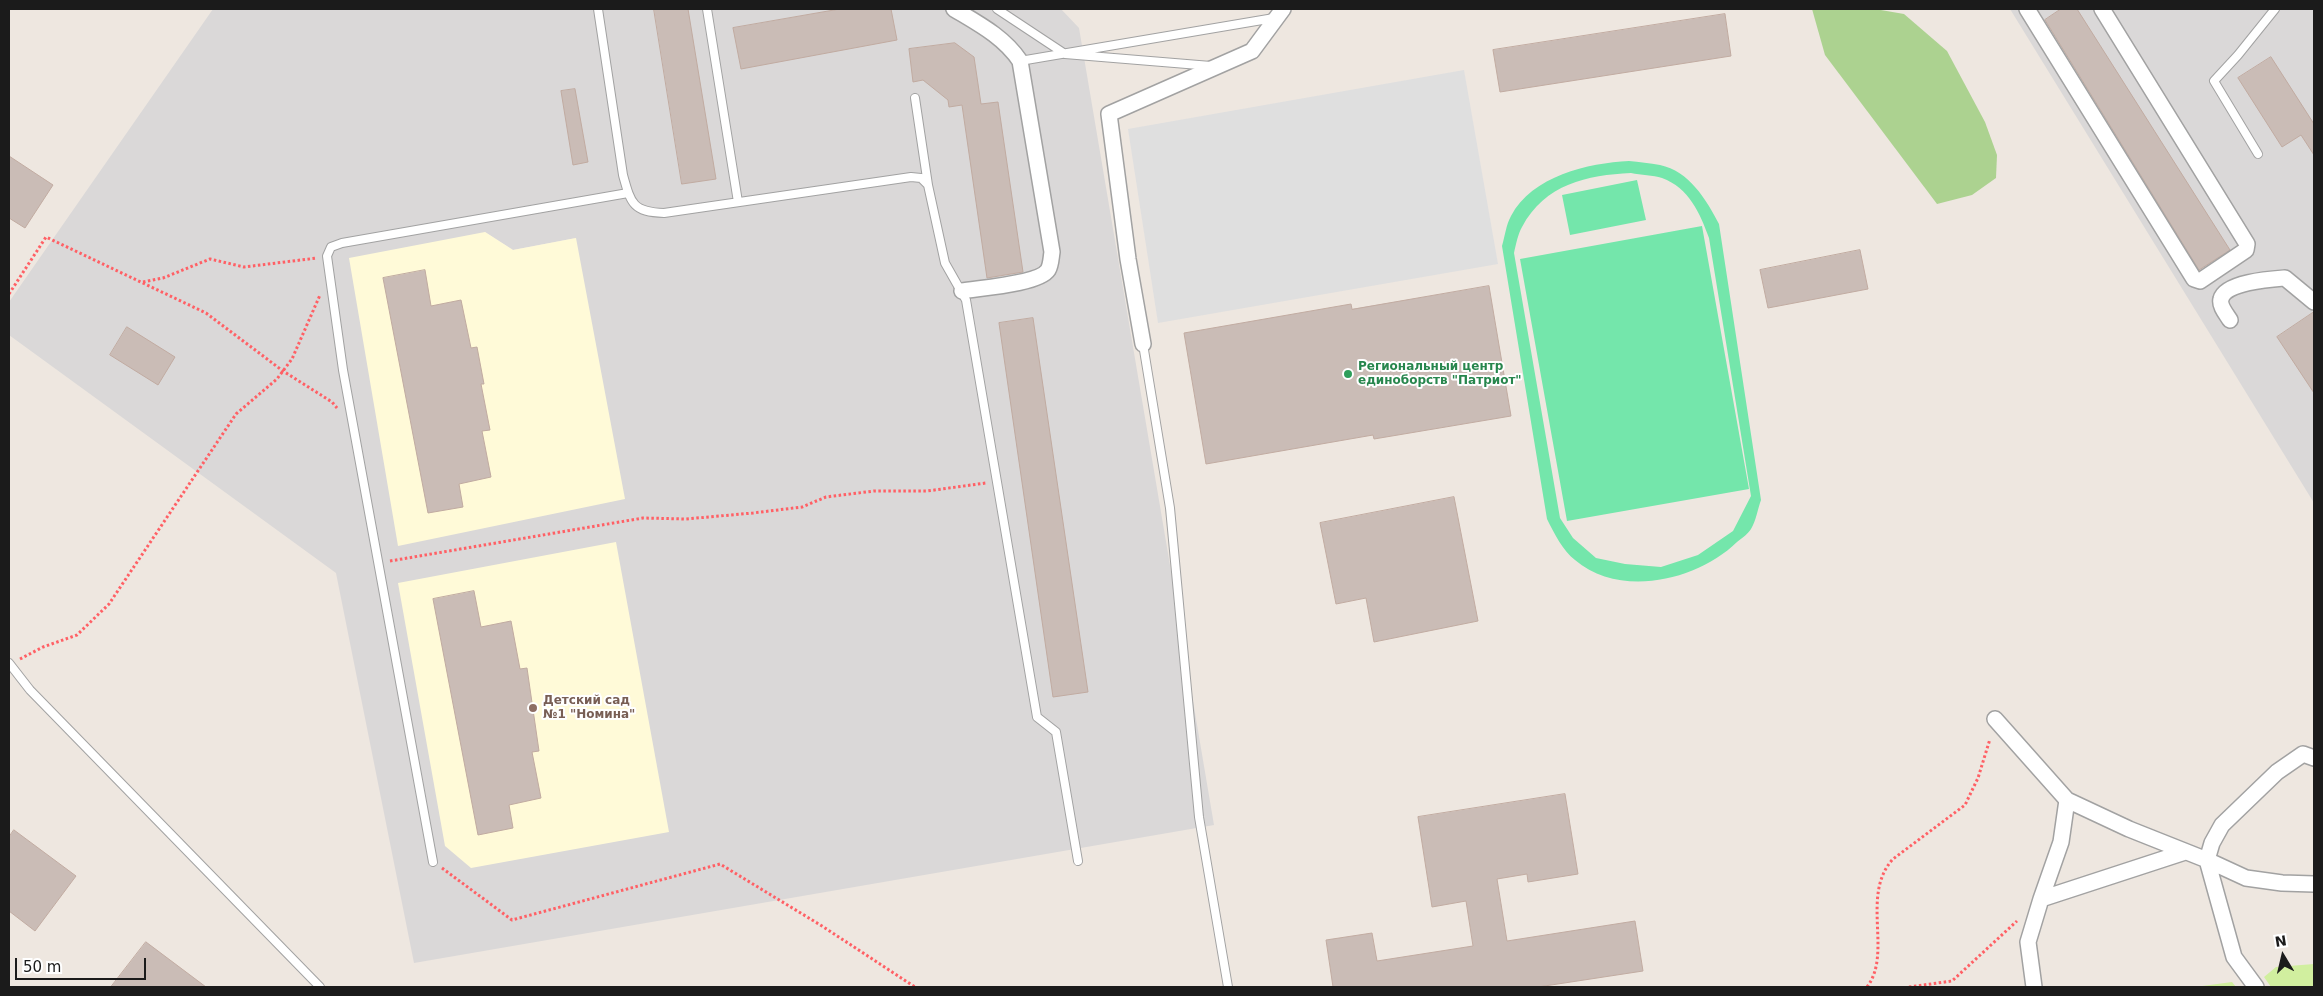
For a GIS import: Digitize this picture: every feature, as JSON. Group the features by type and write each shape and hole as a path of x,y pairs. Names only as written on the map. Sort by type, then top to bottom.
{"street":[{"path":"954,9 993,33 1013,51 1020,62 1052,252 1047,272 1035,279 962,291"},
{"path":"2027,9 2194,279 2200,281 2246,250 2247,244 2102,9"},
{"path":"1143,344 1128,259 1109,114 1252,50 1279,13"},
{"path":"2230,320 2221,305 2224,293 2250,280 2285,278 2314,302"},
{"path":"1995,719 2067,800 2129,829 2207,860 2246,878 2282,883 2314,884"},
{"path":"2256,987 2234,957 2207,860 2212,843 2222,825 2277,772 2310,753"},
{"path":"2034,987 2028,942 2061,842 2067,800"},
{"path":"2041,899 2185,852"}],"lane":[{"path":"598,9 623,175 628,193 635,207 646,212 664,213 911,176 921,178 928,185"},
{"path":"707,9 738,202"},
{"path":"997,9 1065,54 1217,67"},
{"path":"2258,154 2214,81 2238,55 2275,9"},
{"path":"1020,62 1279,13"},
{"path":"914,98 928,185 944,263 966,300 1036,717 1056,732 1078,861"},
{"path":"433,862 343,370 327,256 331,247 342,243 628,193"},
{"path":"1143,344 1170,508 1199,817 1228,987"},
{"path":"10,664 30,690 320,987"}],"path":[{"path":"9,294 46,237 206,313 283,372 332,402 338,410"},
{"path":"143,282 163,278 210,259 244,267 327,256"},
{"path":"10,664 43,646 77,635 109,604 236,414 277,379 292,360 317,300 330,277"},
{"path":"378,563 643,518 686,519 802,507 826,497 874,491 927,491 997,482"},
{"path":"1867,987 1872,982 1876,964 1878,884 1885,868 1893,859 1965,805 1986,756 1995,719"},
{"path":"433,862 512,920 720,864 822,926 915,987"},
{"path":"1909,987 1952,981 2020,918"}],"shaded area":[{"path":"213,9 1061,9 1079,28 1214,825 414,963 336,573 9,335 9,302","holes":["485,232 513,250 576,238 399,545"]},
{"path":"2010,9 2314,9 2314,503"},
{"path":"1464,70 1498,264 1158,323 1128,129"},
{"path":"485,232 513,250 576,238 625,499 398,546 349,258"},
{"name":"Детский сад №1 \"Номина\"","path":"616,542 669,832 471,868 445,846 398,583"}],"green space":[{"path":"1812,9 1875,9 1904,14 1947,51 1985,122 1997,155 1996,178 1972,195 1937,204 1825,55"},
{"path":"1629,161 1656,164 1680,173 1696,187 1719,224 1761,500 1750,531 1721,555 1681,575 1659,580 1636,581 1614,579 1594,572 1575,560 1567,552 1547,519 1502,246 1511,216 1520,202 1533,191 1562,174 1613,162","holes":["1631,173 1655,176 1671,182 1692,202 1702,219 1709,238 1751,496 1733,531 1698,555 1661,567 1625,564 1596,558 1573,538 1560,518 1514,253 1517,239 1531,212 1555,192 1583,180 1599,176"]},
{"path":"1637,180 1646,220 1570,235 1562,195"},
{"path":"1702,226 1749,489 1567,521 1520,259"},
{"path":"2314,964 2314,987 2271,987 2264,977 2276,967"},
{"path":"2232,982 2236,987 2195,987"}],"building":[{"path":"654,9 688,9 716,179 682,184"},
{"path":"840,9 891,9 897,40 741,69 733,28"},
{"path":"2061,9 2077,9 2230,250 2199,270 2045,20"},
{"path":"1725,14 1731,56 1500,92 1493,50"},
{"path":"955,43 974,57 981,104 998,102 1023,272 987,278 962,105 949,107 948,100 923,80 913,82 909,49"},
{"path":"2271,57 2314,124 2314,155 2301,135 2282,147 2238,78"},
{"path":"575,89 588,162 573,165 561,91"},
{"path":"9,156 53,185 25,228 9,218"},
{"path":"1860,250 1868,289 1768,308 1760,270"},
{"path":"425,270 431,306 461,300 471,348 477,347 484,384 481,384 490,430 482,431 491,477 459,484 463,507 428,513 383,278"},
{"name":"Региональный центр единоборств \"Патриот\"","path":"1489,286 1511,416 1374,439 1373,435 1206,464 1184,333 1351,304 1352,309"},
{"path":"2314,312 2314,393 2277,337"},
{"path":"1033,318 1088,692 1053,697 999,323"},
{"path":"127,327 175,357 158,385 110,355"},
{"path":"1454,497 1478,621 1374,642 1366,598 1336,604 1320,523"},
{"path":"474,591 481,627 511,621 520,669 527,668 539,751 532,752 541,798 509,805 513,828 478,835 433,599"},
{"path":"1565,794 1578,874 1528,882 1527,874 1497,879 1507,941 1635,921 1643,971 1538,987 1333,987 1326,940 1372,933 1377,961 1473,946 1466,901 1432,907 1418,817"},
{"path":"14,830 76,876 35,931 9,911 9,837"},
{"path":"146,942 206,987 111,987"}],"place":[{"name":"Региональный центр единоборств \"Патриот\"","path":"1348,374"},
{"name":"Детский сад №1 \"Номина\"","path":"533,708"}]}
